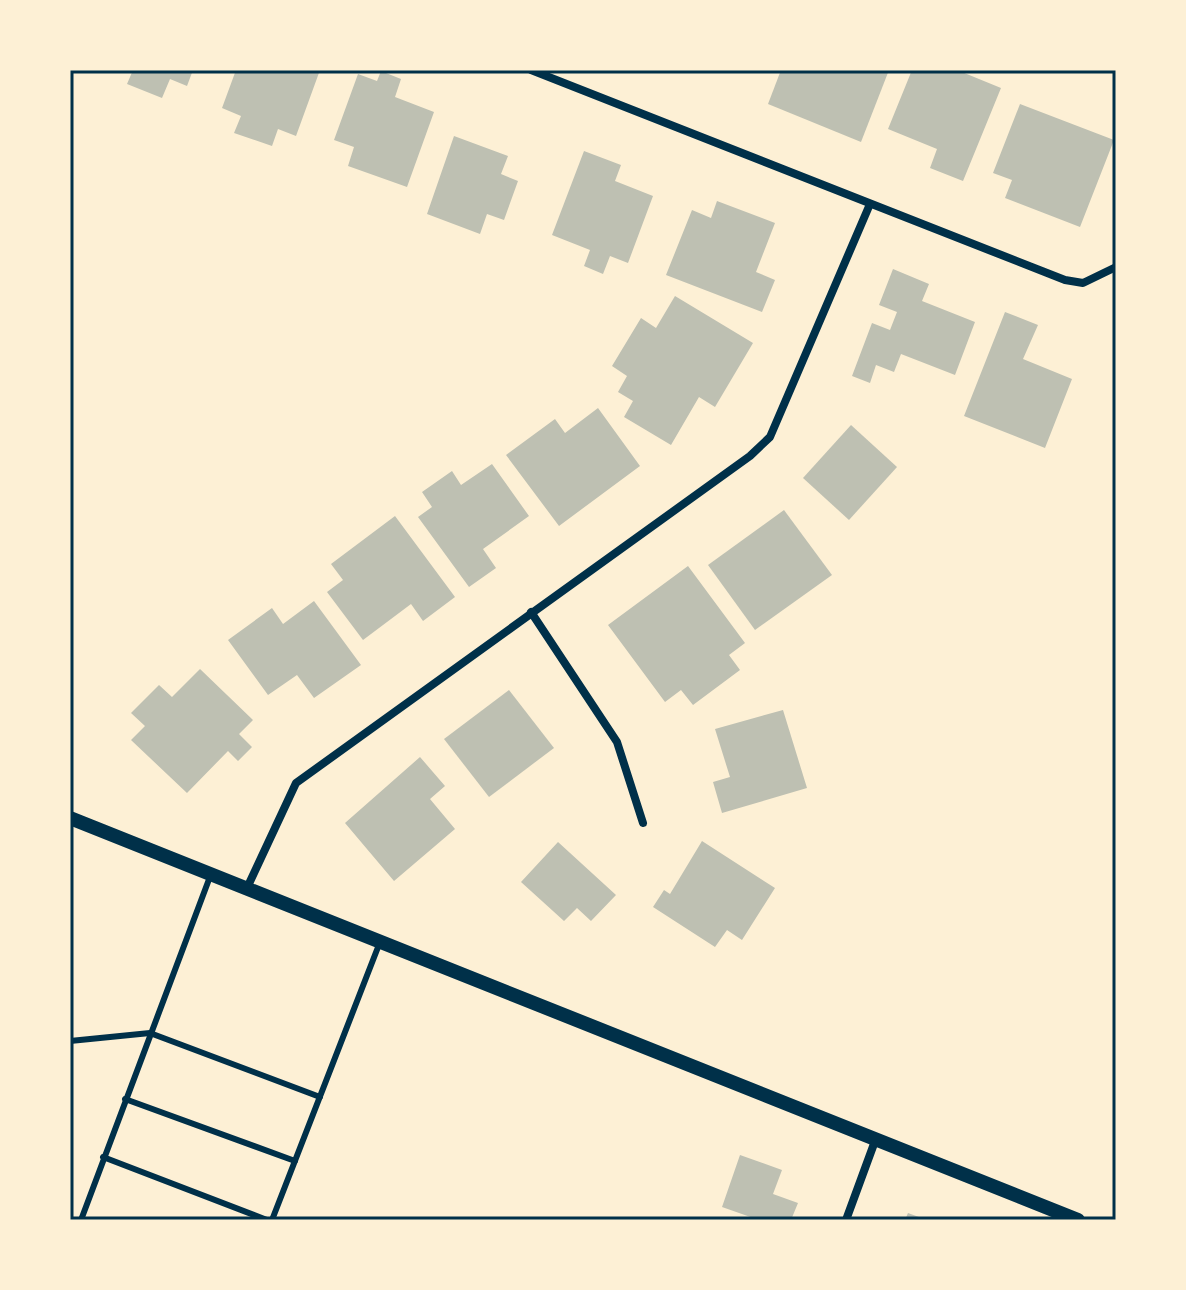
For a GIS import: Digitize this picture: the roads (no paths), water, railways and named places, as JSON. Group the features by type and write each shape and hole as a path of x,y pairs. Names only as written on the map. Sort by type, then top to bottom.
{"street":[{"path":"531,70 1065,280 1083,283 1116,267"},
{"path":"247,888 296,783 750,456 770,437 870,204"},
{"path":"531,612 617,742 643,823"},
{"path":"70,818 1078,1220"},
{"path":"846,1220 875,1141"}],"lane":[{"path":"81,1220 211,874"},
{"path":"103,1157 270,1220 380,942"},
{"path":"70,1041 150,1033 320,1097"},
{"path":"125,1099 295,1161"}]}
